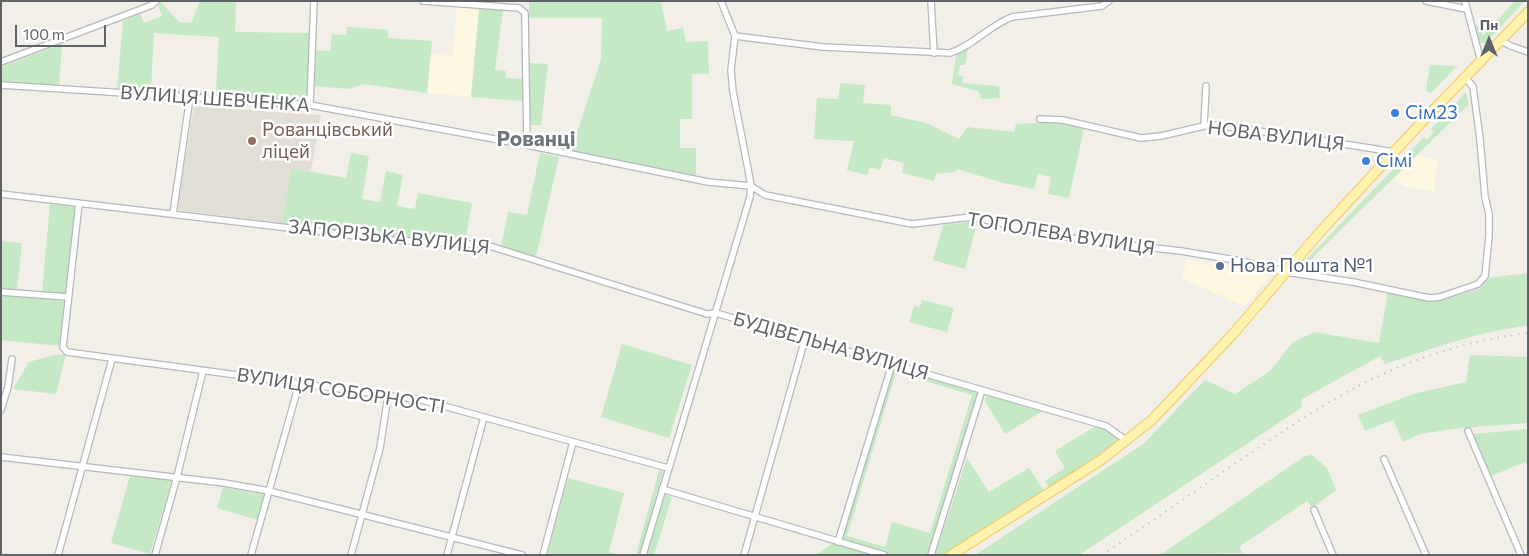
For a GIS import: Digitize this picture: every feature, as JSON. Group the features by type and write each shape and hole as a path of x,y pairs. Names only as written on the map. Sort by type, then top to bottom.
{"main road":[{"path":"951,555 1101,460 1127,441 1173,400 1233,334 1297,257 1528,12"}],"street":[{"path":"1,62 152,5 156,1"},
{"path":"310,104 314,1"},
{"path":"423,1 519,8 525,13 527,145"},
{"path":"716,314 750,197 751,186 733,92 731,70 735,36 721,1"},
{"path":"931,1 934,53"},
{"path":"735,36 823,48 950,53 960,50 1002,21 1012,17 1102,6 1109,1"},
{"path":"1426,1 1466,9"},
{"path":"1465,1 1481,63"},
{"path":"1501,41 1528,52"},
{"name":"ТОПОЛЕВА ВУЛИЦЯ","path":"751,186 765,195 912,224 971,217 1082,240 1182,251 1241,261 1286,272 1353,282 1429,298 1440,298 1478,284 1485,276 1489,214 1485,197 1473,88 1466,78"},
{"name":"ВУЛИЦЯ ШЕВЧЕНКА","path":"1,85 310,104 708,182 751,186"},
{"path":"1204,126 1206,86"},
{"path":"173,214 190,97"},
{"name":"НОВА ВУЛИЦЯ","path":"1040,119 1063,120 1141,138 1216,125 1394,152"},
{"name":"ЗАПОРІЗЬКА ВУЛИЦЯ","path":"1,194 391,240 483,245 707,314 716,314"},
{"path":"1,292 68,297 79,203"},
{"path":"1297,257 1304,274"},
{"name":"ВУЛИЦЯ СОБОРНОСТІ","path":"68,297 63,347 67,352 422,400 668,468"},
{"name":"БУДІВЕЛЬНА ВУЛИЦЯ","path":"643,555 716,314 1106,426 1127,441"},
{"path":"744,555 805,339"},
{"path":"1,410 8,387 12,359"},
{"path":"58,555 112,359"},
{"path":"838,542 892,364"},
{"path":"154,555 177,477 203,371"},
{"path":"251,555 299,384"},
{"path":"931,555 982,390"},
{"path":"351,555 380,448 388,396"},
{"path":"447,555 484,417"},
{"path":"1468,431 1521,555"},
{"path":"543,555 573,442"},
{"path":"1,457 177,477 269,491 522,555"},
{"path":"1384,459 1426,555"},
{"path":"662,489 884,555"},
{"path":"1314,510 1334,555"}],"shaded area":[{"path":"457,7 479,9 471,97 427,93 431,54 453,56"},
{"name":"Рованцівський ліцей","path":"194,106 321,115 311,171 291,169 282,223 177,210"},
{"path":"1418,155 1437,160 1434,192 1403,186 1394,178"},
{"path":"1187,259 1260,272 1269,277 1245,306 1182,279"}],"green space":[{"path":"200,1 236,1 235,32 310,33 307,101 117,90 123,21 140,14 144,23 162,16 158,5 161,2 179,22 191,23","holes":["154,33 219,37 216,92 151,89"]},
{"path":"529,1 661,1 667,31 683,28 686,42 708,41 709,74 692,74 692,119 680,119 680,148 696,148 696,177 571,151 601,59 602,18 529,18"},
{"path":"1515,1 1525,1 1485,43 1480,43 1475,27 1478,26 1483,36"},
{"path":"479,9 503,10 495,70 506,71 506,78 522,79 523,101 471,97"},
{"path":"347,27 388,30 388,38 432,41 427,93 364,84 349,89 314,86 316,50 330,51 332,34 346,35"},
{"path":"62,44 59,86 1,82 1,67"},
{"path":"968,48 965,65 960,65 958,75 963,76 962,83 999,86 1000,98 981,99 978,91 952,84 956,55"},
{"path":"529,63 548,64 541,125 530,125"},
{"path":"1430,65 1457,66 1431,93 1426,91"},
{"path":"840,83 865,85 863,103 891,105 891,115 926,123 959,139 967,127 1014,132 1016,124 1063,122 1084,128 1069,198 1048,194 1051,177 1038,174 1034,189 1004,183 957,169 955,172 936,174 934,181 902,173 904,163 884,158 880,170 870,167 867,175 847,170 854,141 814,139 817,98 838,99"},
{"path":"1466,92 1469,104 1314,256 1312,273 1305,269 1304,262 1424,137 1427,140 1434,132 1431,129"},
{"path":"351,153 369,156 362,199 380,202 386,171 403,175 397,206 415,209 418,193 472,203 465,241 391,237 282,223 291,168 346,178"},
{"path":"540,153 559,157 536,257 501,246 508,212 527,215"},
{"path":"50,204 76,207 65,294 42,292"},
{"path":"977,223 965,269 933,260 943,225"},
{"path":"1,241 22,243 17,290 1,288"},
{"path":"1528,273 1528,326 1473,336 1385,364 1380,356 1302,399 1301,408 1079,555 975,555 1143,444 1205,380 1235,394 1270,371 1292,343 1314,332 1379,343 1388,292 1429,301 1440,301 1481,288 1488,278"},
{"path":"1,295 64,301 60,346 1,340"},
{"path":"922,300 954,308 947,332 909,322 914,306 920,307"},
{"path":"622,344 692,365 669,438 601,417"},
{"path":"66,354 56,394 13,389 29,362 54,355"},
{"path":"1470,355 1528,357 1528,423 1460,428 1420,434 1403,442 1393,420 1365,431 1358,415 1413,394 1466,382"},
{"path":"894,367 978,391 928,555 890,555 841,541","holes":["896,372 972,395 930,533 892,522 885,547 847,536"]},
{"path":"987,394 1043,411 1005,434 985,401"},
{"path":"1096,426 1105,429 1121,440 1049,488 1045,481 1065,468 1055,451"},
{"path":"1528,429 1528,467 1525,462 1491,476 1473,434"},
{"path":"1312,455 1327,468 1336,490 1312,508 1307,501 1239,547 1243,553 1160,555 1305,456"},
{"path":"967,458 989,492 1029,468 1044,491 948,555 935,555"},
{"path":"659,470 663,471 640,555 636,555"},
{"path":"130,476 172,480 150,554 111,543"},
{"path":"568,478 624,493 609,552 619,555 547,555"},
{"path":"223,487 265,495 258,520 217,508"},
{"path":"665,495 672,497 654,555 647,555"},
{"path":"833,543 876,555 816,555"}],"railway":[{"path":"1102,555 1284,431 1324,405 1360,385 1406,364 1454,348 1528,333"}],"place":[{"name":"Сім23","path":"1395,113"},
{"name":"Рованцівський ліцей","path":"252,141"},
{"name":"Сімі","path":"1366,161"},
{"name":"Нова Пошта №1","path":"1220,266"}],"district":[{"name":"Рованці","path":"536,139"}]}
